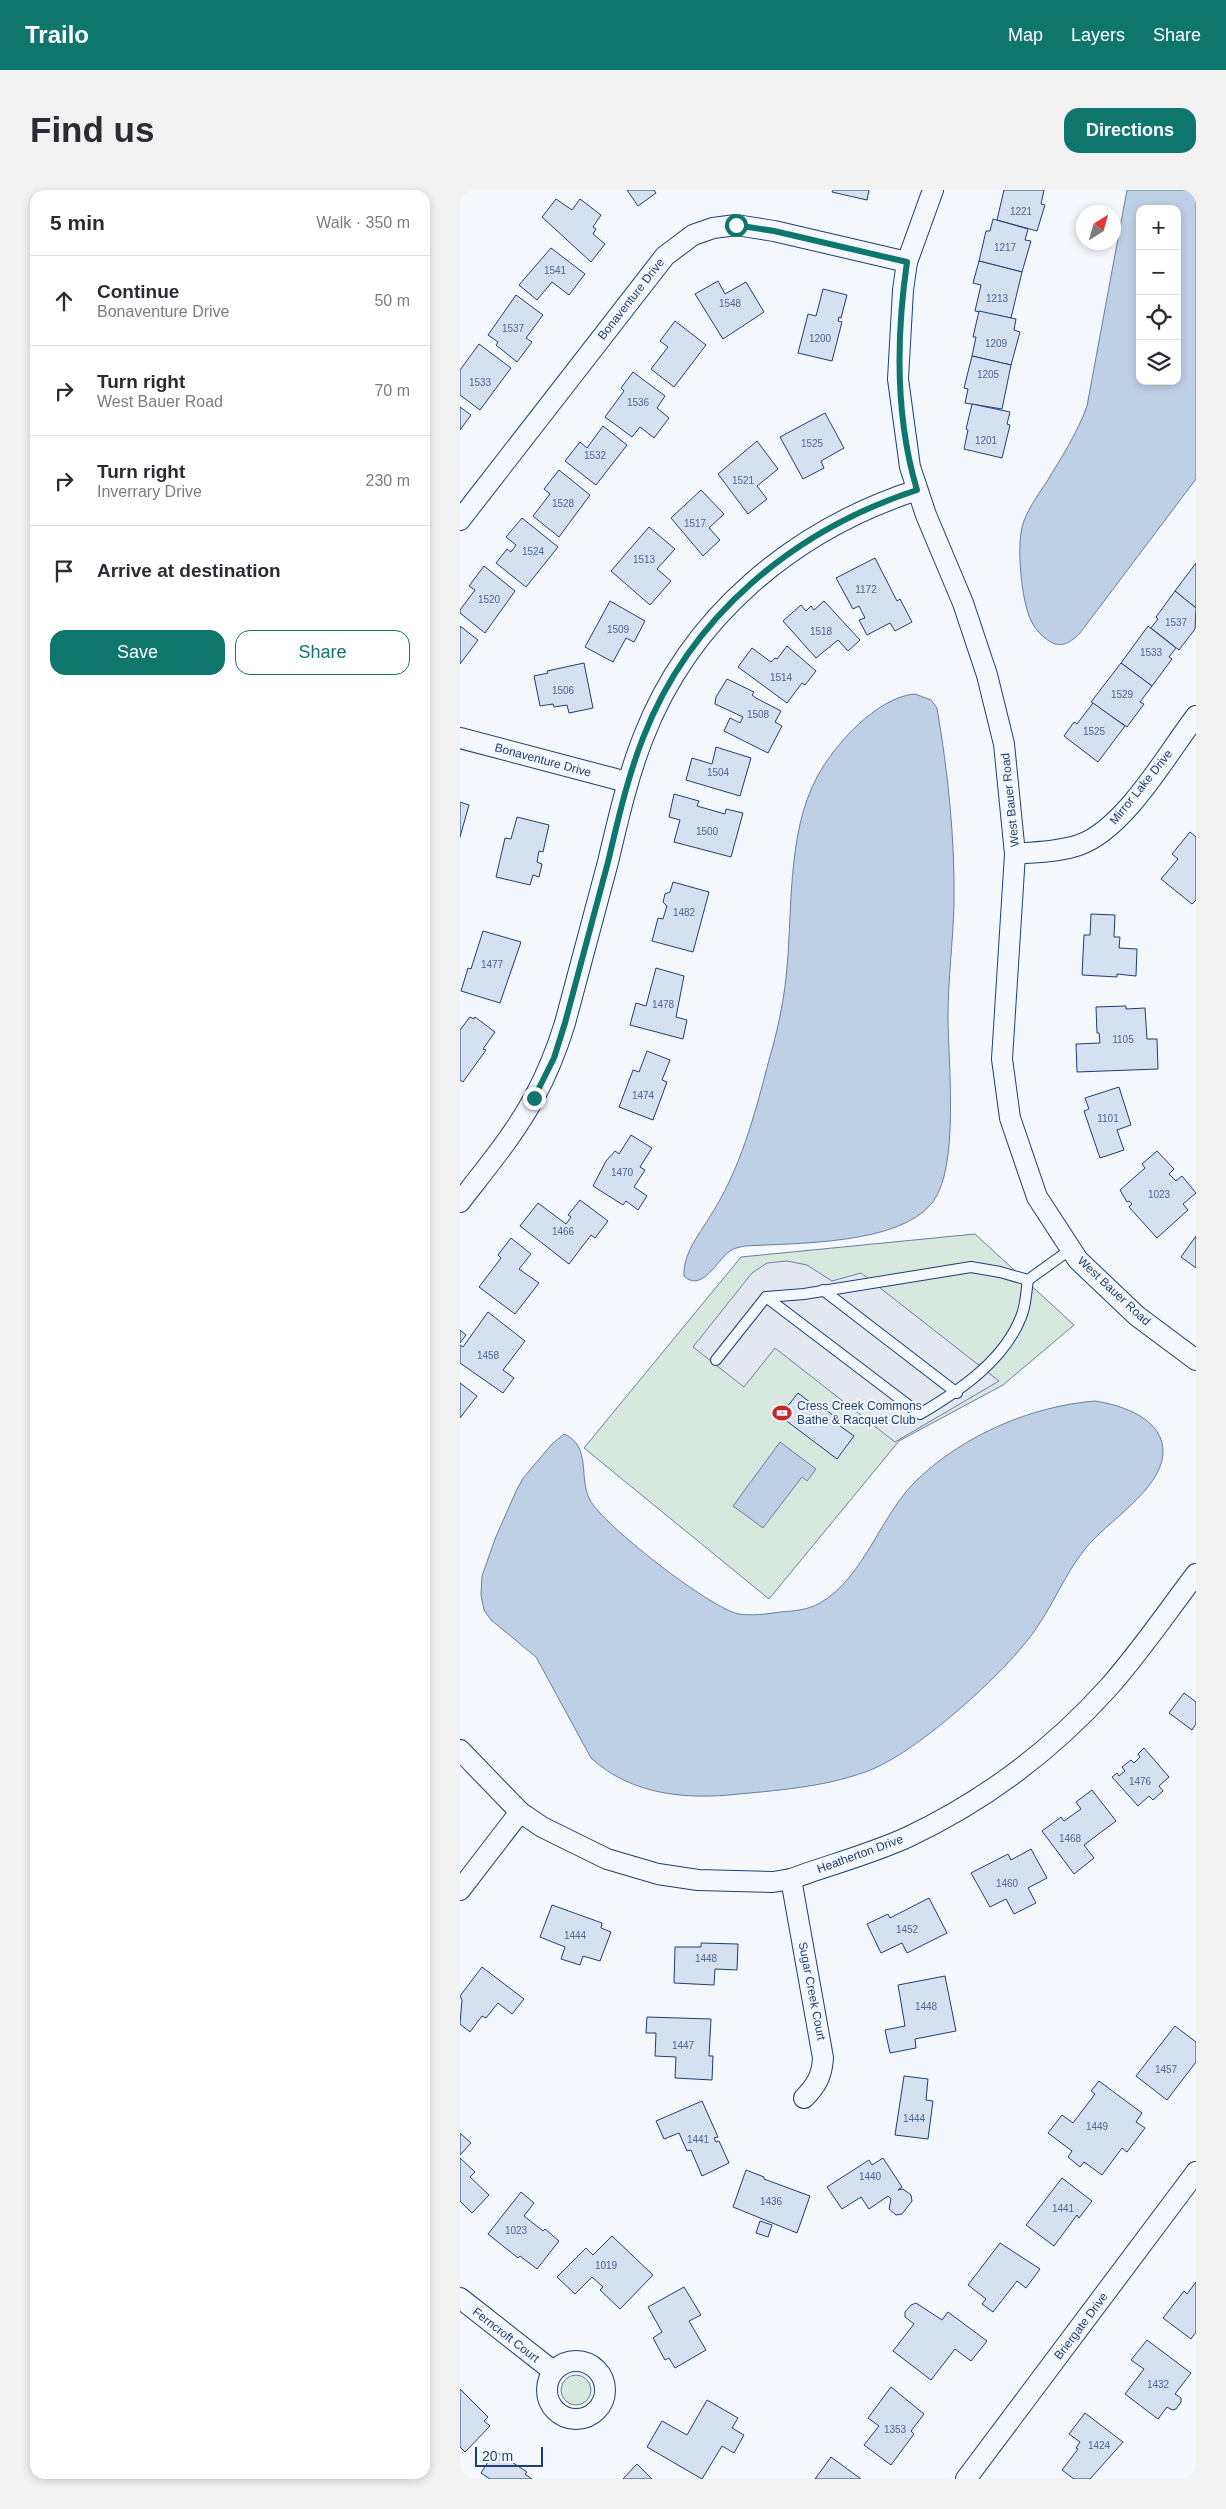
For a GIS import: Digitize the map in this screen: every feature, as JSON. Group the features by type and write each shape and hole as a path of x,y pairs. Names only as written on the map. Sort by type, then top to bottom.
{"street":[{"name":"West Bauer Road","path":"933,190 907,262 903,290 898,379 906,444 917,490 963,603 987,675 1004,744 1015,854 1002,1059 1010,1118 1037,1197 1078,1260 1138,1316 1196,1360"},
{"name":"Bonaventure Drive","path":"460,520 665,256 693,235 713,228 736,225 774,231 907,262"},
{"path":"460,1202 512,1134 534,1098 554,1058 565,1023 627,782 643,736 668,686 698,640 727,606 751,582 806,541 832,526 885,501 917,490"},
{"name":"Mirror Lake Drive","path":"1015,854 1059,850 1078,845 1093,839 1115,823 1196,716"},
{"name":"Bonaventure Drive","path":"460,738 627,782"},
{"name":"Heatherton Drive","path":"460,1750 475,1768 520,1812 542,1827 607,1859 658,1874 698,1880 774,1882 791,1879 906,1838 943,1820 1021,1768 1062,1735 1108,1688 1196,1574"},
{"path":"460,1890 520,1812"},
{"name":"Sugar Creek Court","path":"791,1879 823,2058 822,2071 818,2081 804,2098"},
{"name":"Briergate Drive","path":"966,2479 1196,2172"},
{"name":"Ferncroft Court","path":"460,2298 553,2371"}],"lane":[{"path":"766,1297 920,1414 957,1393 1009,1342 1022,1316 1028,1280 1071,1249"},
{"path":"716,1360 766,1297 804,1294 971,1267 1000,1272 1028,1280"},
{"path":"823,1290 957,1393"}],"shaded area":[{"name":"Cress Creek Commons Bathe & Racquet Club","path":"975,1234 1074,1325 1003,1385 899,1441 769,1599 584,1448 741,1257"},
{"path":"787,1261 807,1265 832,1281 861,1273 999,1381 895,1442 775,1348 744,1387 693,1347 752,1273 767,1263"},
{"path":"576,2375 587,2379 591,2390 587,2401 576,2405 565,2401 561,2390 565,2379"}],"water":[{"path":"1127,190 1196,190 1196,479 1080,633 1068,643 1059,645 1050,642 1040,634 1032,623 1027,611 1021,575 1021,534 1029,510 1078,426 1087,406 1116,250 1121,250 1121,222"},
{"path":"915,694 931,700 937,708 952,830 954,904 948,1017 950,1114 946,1166 941,1187 932,1203 917,1217 896,1227 845,1239 739,1247 730,1251 703,1278 697,1281 691,1280 684,1276 686,1260 692,1246 720,1200 738,1162 752,1121 777,1029 786,978 795,849 807,800 817,777 845,737 872,713 886,704 901,697"},
{"path":"1095,1401 1129,1410 1149,1423 1157,1432 1162,1442 1163,1454 1160,1468 1152,1481 1143,1493 1085,1549 1033,1633 982,1689 914,1745 873,1769 857,1775 807,1786 719,1796 680,1795 660,1792 624,1780 591,1758 536,1657 491,1620 484,1610 481,1595 482,1576 495,1539 517,1489 524,1477 552,1444 564,1434 573,1439 578,1446 590,1500 615,1528 659,1565 706,1598 725,1609 749,1615 796,1611 820,1603 836,1592 861,1561 905,1493 936,1463 956,1449 1000,1425 1023,1416 1071,1404"},
{"path":"780,1442 816,1469 807,1481 802,1477 763,1528 733,1506"}],"building":[{"path":"627,190 654,190 656,193 638,206"},
{"path":"833,190 869,190 867,200 832,192"},
{"path":"1004,190 1044,190 1041,204 1045,205 1037,231 997,220"},
{"path":"556,199 572,210 580,199 601,215 593,227 596,229 593,234 605,244 591,262 542,217"},
{"path":"993,219 1028,229 1025,240 1031,241 1022,272 979,261 986,231 990,231"},
{"path":"551,248 585,274 569,295 552,282 537,300 519,285"},
{"path":"979,261 1022,272 1011,318 975,311 981,285 973,283"},
{"path":"718,281 725,294 746,282 764,312 723,339 695,294"},
{"path":"823,289 847,295 841,318 839,317 838,321 842,322 832,361 798,353 808,314 816,316"},
{"path":"516,295 543,315 526,338 532,342 517,362 496,345 498,342 488,335"},
{"path":"979,311 1016,319 1014,330 1020,332 1011,365 972,356 976,337 973,337"},
{"path":"675,321 706,345 674,387 651,369 668,347 660,341"},
{"path":"479,344 511,368 480,410 460,395 460,370"},
{"path":"972,356 1011,365 1002,409 965,403 968,389 964,388"},
{"path":"633,372 665,396 657,408 669,418 654,438 640,427 632,437 605,417 624,391 621,388"},
{"path":"972,404 1010,412 1007,424 1010,425 1002,458 964,449 968,430 966,429"},
{"path":"460,407 471,415 460,430"},
{"path":"825,413 844,448 821,461 824,468 803,479 780,437"},
{"path":"603,426 627,445 596,485 565,461 580,442 587,448"},
{"path":"757,441 778,469 757,486 767,499 748,514 718,474"},
{"path":"559,470 590,495 559,537 533,516 550,494 544,489"},
{"path":"701,490 724,514 709,528 720,540 703,556 671,518"},
{"path":"522,518 558,547 526,587 496,563 507,549 511,552 516,545 506,537"},
{"path":"649,527 675,549 657,569 671,581 650,605 611,571"},
{"path":"875,558 897,601 900,599 912,622 895,631 890,623 867,635 859,620 865,618 859,606 853,609 836,578"},
{"path":"1196,563 1196,608 1175,591"},
{"path":"484,566 515,591 485,633 460,613 460,610 475,590 469,586"},
{"path":"1175,591 1196,608 1195,629 1179,650 1151,628 1158,619 1156,617"},
{"path":"610,601 645,621 634,642 626,638 613,662 585,647"},
{"path":"824,601 860,640 848,651 838,640 816,658 783,621 801,605 806,611 811,606 814,610"},
{"path":"460,626 478,640 460,664"},
{"path":"1148,626 1176,648 1169,657 1172,659 1152,686 1121,663"},
{"path":"787,646 816,671 805,685 802,683 787,703 738,667 752,648 771,662 775,658 777,659"},
{"path":"584,663 593,708 569,713 567,705 554,707 553,704 540,706 534,676 548,673 547,671"},
{"path":"1121,663 1152,686 1140,702 1144,704 1127,727 1091,702"},
{"path":"727,679 754,692 752,695 756,698 781,711 775,722 782,726 768,753 724,731 730,718 740,723 743,717 715,704 716,697"},
{"path":"1093,703 1125,726 1098,762 1064,736 1074,722 1077,724"},
{"path":"716,747 751,758 740,796 686,780 692,758 712,764"},
{"path":"674,794 699,801 697,806 725,814 726,809 743,813 731,857 674,842 680,820 669,817"},
{"path":"460,802 469,805 460,837"},
{"path":"517,817 549,825 543,852 539,851 537,862 542,864 539,877 533,875 530,885 496,877 505,838 511,839"},
{"path":"1190,832 1196,837 1196,900 1192,904 1161,879 1178,859 1172,854"},
{"path":"673,882 709,892 693,952 652,941 658,918 663,919 667,906 663,902 665,894 670,892"},
{"path":"1091,914 1115,915 1114,937 1120,937 1119,948 1137,949 1136,976 1117,974 1117,977 1082,975 1084,935 1090,935"},
{"path":"483,931 521,942 500,1003 461,991 468,968 471,969"},
{"path":"656,968 684,976 676,1017 687,1020 683,1039 630,1025 636,1003 646,1006"},
{"path":"1126,1006 1126,1009 1145,1008 1147,1039 1157,1039 1158,1069 1077,1072 1076,1044 1100,1043 1099,1033 1097,1033 1096,1007"},
{"path":"470,1017 474,1019 475,1017 495,1032 483,1049 486,1050 463,1082 460,1080 460,1030"},
{"path":"647,1051 670,1060 662,1080 667,1082 653,1120 619,1107 633,1070 639,1072"},
{"path":"1119,1087 1131,1125 1117,1130 1124,1150 1100,1158 1084,1111 1089,1109 1085,1098"},
{"path":"631,1135 652,1148 640,1167 645,1170 634,1187 647,1196 638,1210 626,1201 623,1205 593,1186 606,1161 615,1151 619,1154"},
{"path":"1157,1151 1174,1169 1169,1174 1176,1181 1182,1176 1196,1193 1183,1204 1188,1210 1157,1238 1129,1207 1132,1204 1129,1201 1127,1202 1120,1190 1145,1168 1142,1164"},
{"path":"580,1200 608,1221 595,1238 591,1235 569,1264 520,1226 538,1203 566,1224 571,1217 568,1215"},
{"path":"1196,1236 1196,1268 1181,1257"},
{"path":"511,1238 531,1254 519,1269 539,1283 515,1314 479,1287 501,1258 498,1255"},
{"path":"488,1312 525,1341 503,1370 514,1378 503,1393 460,1363 460,1345 463,1347"},
{"path":"460,1330 466,1335 460,1343"},
{"path":"460,1383 477,1396 460,1418"},
{"path":"798,1393 815,1406 817,1403 839,1420 836,1423 854,1436 837,1459 780,1416"},
{"path":"1184,1693 1196,1702 1196,1724 1192,1730 1169,1713"},
{"path":"1144,1748 1169,1777 1159,1786 1163,1791 1153,1800 1149,1796 1138,1806 1112,1777 1117,1773 1119,1776 1125,1771 1122,1767 1131,1760 1134,1763 1140,1757 1138,1754"},
{"path":"1092,1790 1116,1821 1084,1845 1094,1858 1074,1874 1042,1831 1061,1817 1064,1821 1081,1809 1076,1802"},
{"path":"1031,1849 1047,1878 1028,1888 1036,1903 1014,1914 1006,1899 990,1907 971,1873 1008,1854 1011,1860"},
{"path":"929,1898 947,1933 907,1953 902,1943 881,1953 867,1924 888,1914 890,1918"},
{"path":"552,1905 602,1923 601,1928 611,1932 600,1961 583,1956 580,1965 561,1959 565,1947 540,1937"},
{"path":"701,1943 738,1944 737,1970 715,1969 714,1985 674,1983 675,1947 701,1947"},
{"path":"482,1967 524,1999 512,2014 498,2003 486,2018 482,2016 470,2032 460,2024 462,2000 460,1996"},
{"path":"945,1976 956,2031 915,2039 916,2048 890,2053 885,2030 905,2026 898,1985"},
{"path":"647,2017 711,2019 709,2056 713,2056 712,2080 675,2078 676,2057 655,2056 656,2033 646,2033"},
{"path":"1175,2026 1196,2042 1196,2062 1167,2100 1136,2076"},
{"path":"904,2076 928,2079 926,2100 933,2101 928,2139 895,2135"},
{"path":"1099,2081 1142,2113 1136,2122 1145,2128 1127,2152 1122,2148 1102,2175 1084,2162 1080,2167 1068,2157 1072,2151 1048,2133 1062,2115 1073,2123 1095,2094 1091,2091"},
{"path":"702,2101 718,2137 714,2138 716,2142 719,2141 729,2163 702,2176 691,2150 687,2151 679,2133 664,2139 656,2121"},
{"path":"460,2133 471,2143 460,2155"},
{"path":"460,2158 475,2172 470,2177 489,2195 472,2213 460,2201"},
{"path":"883,2158 902,2187 898,2190 903,2189 911,2195 912,2201 902,2214 896,2215 889,2209 891,2199 888,2196 869,2209 861,2197 842,2209 827,2187 869,2160 872,2165"},
{"path":"746,2170 764,2177 764,2179 810,2196 797,2233 733,2207"},
{"path":"1062,2178 1092,2201 1079,2218 1077,2215 1054,2246 1026,2225"},
{"path":"521,2192 534,2203 524,2216 543,2231 545,2229 559,2241 537,2269 520,2256 518,2258 488,2234"},
{"path":"760,2221 772,2225 768,2237 756,2233"},
{"path":"612,2236 653,2275 620,2309 600,2290 603,2287 592,2277 575,2294 557,2277 586,2248 593,2255"},
{"path":"1000,2243 1040,2269 1026,2288 1017,2281 993,2312 982,2304 986,2299 968,2285"},
{"path":"1196,2282 1196,2332 1191,2339 1163,2318 1184,2291 1187,2294"},
{"path":"684,2287 701,2315 689,2321 706,2350 675,2368 669,2358 665,2360 653,2338 662,2332 648,2307"},
{"path":"916,2303 942,2320 948,2312 987,2341 971,2361 955,2349 931,2380 893,2351 914,2324 905,2317 905,2312 911,2305"},
{"path":"1147,2340 1191,2373 1175,2394 1181,2398 1181,2402 1176,2409 1172,2410 1167,2407 1158,2419 1125,2394 1144,2369 1131,2360"},
{"path":"891,2387 924,2414 911,2431 914,2434 891,2465 864,2445 879,2426 868,2418"},
{"path":"460,2389 488,2417 484,2421 490,2426 465,2452 460,2447"},
{"path":"707,2400 738,2418 732,2428 744,2435 734,2453 722,2446 702,2479 647,2447 662,2421 687,2435"},
{"path":"1085,2413 1123,2442 1090,2479 1074,2479 1062,2470 1078,2449 1076,2448 1080,2442 1069,2434"},
{"path":"495,2451 527,2472 525,2474 532,2479 490,2479 481,2473"},
{"path":"831,2457 861,2479 815,2479"},
{"path":"637,2464 652,2479 623,2479"}],"place":[{"name":"Cress Creek Commons Bathe & Racquet Club","path":"782,1413"}],"route":[{"path":"534,1098 554,1058 565,1023 627,782 643,736 668,686 698,640 727,606 751,582 780,558 832,526 889,499 917,490 906,444 898,379 903,290 907,262 774,231 736,225"}]}
